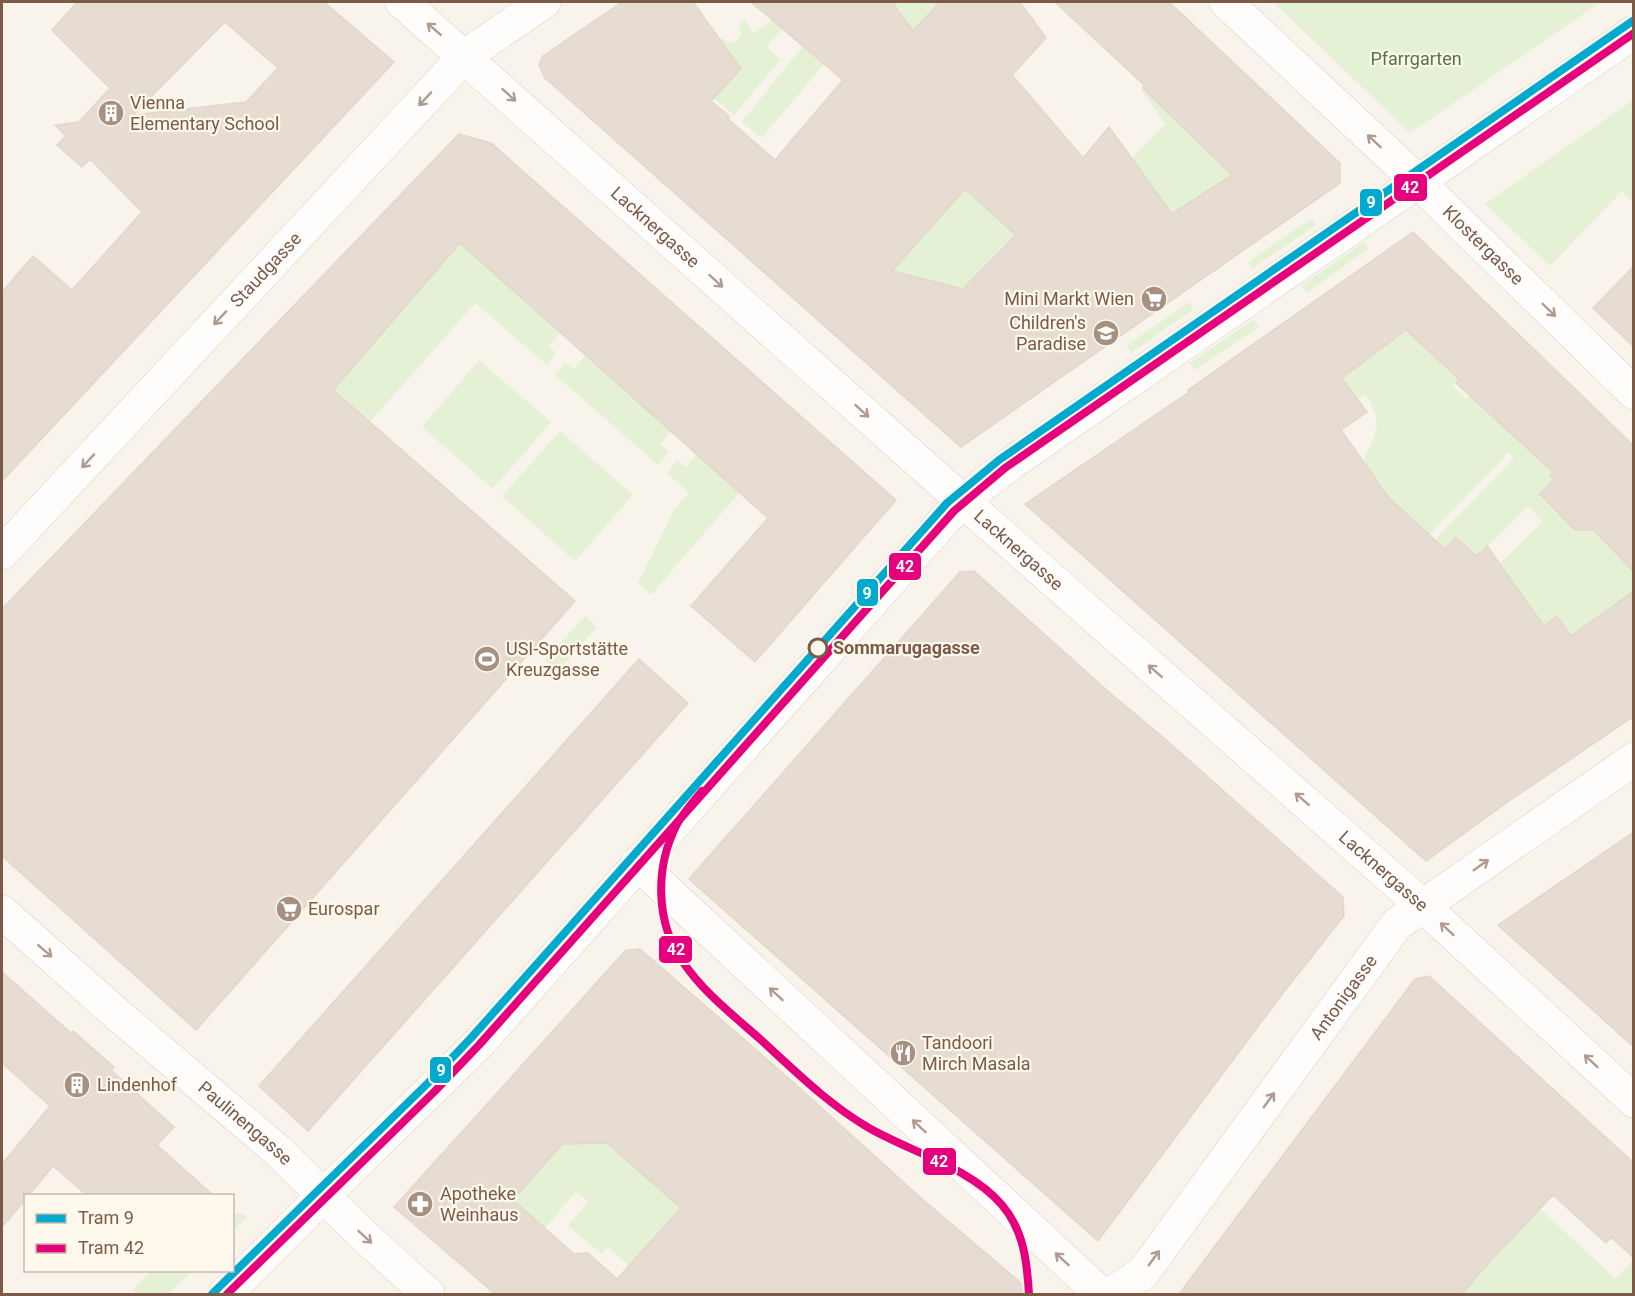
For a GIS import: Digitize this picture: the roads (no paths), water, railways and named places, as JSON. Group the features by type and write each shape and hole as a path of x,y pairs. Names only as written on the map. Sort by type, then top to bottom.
{"street":[{"name":"Lacknergasse","path":"402,2 1423,906 1634,1101"},
{"name":"Staudgasse","path":"2,553 465,56 544,2"},
{"name":"Klostergasse","path":"1226,2 1417,181 1634,393"},
{"path":"225,1294 480,1042 948,516 1013,462 1634,32"},
{"name":"Antonigasse","path":"1110,1294 1143,1273 1397,924 1634,759"},
{"path":"638,864 1101,1294"},
{"name":"Paulinengasse","path":"2,912 118,1015 278,1150 361,1233 428,1294"}],"tram line":[{"name":"9","path":"212,1294 471,1038 947,503 999,460 1634,20"},
{"name":"42","path":"227,1294 479,1045 954,511 1005,468 1634,33"},
{"name":"42","path":"702,791 677,824 665,858 662,876 661,894 667,930 683,962 719,1003 812,1086 854,1119 957,1171 989,1192 1002,1205 1020,1236 1029,1294"}],"place":[{"name":"Vienna Elementary School","path":"111,113"},
{"name":"Mini Markt Wien","path":"1154,299"},
{"name":"Children's Paradise","path":"1106,333"},
{"name":"Sommarugagasse","path":"818,648"},
{"name":"USI-Sportstätte Kreuzgasse","path":"487,659"},
{"name":"Eurospar","path":"289,909"},
{"name":"Tandoori Mirch Masala","path":"903,1053"},
{"name":"Lindenhof","path":"77,1085"},
{"name":"Apotheke Weinhaus","path":"420,1204"}],"park label":[{"name":"Pfarrgarten","path":"1416,59"}]}
